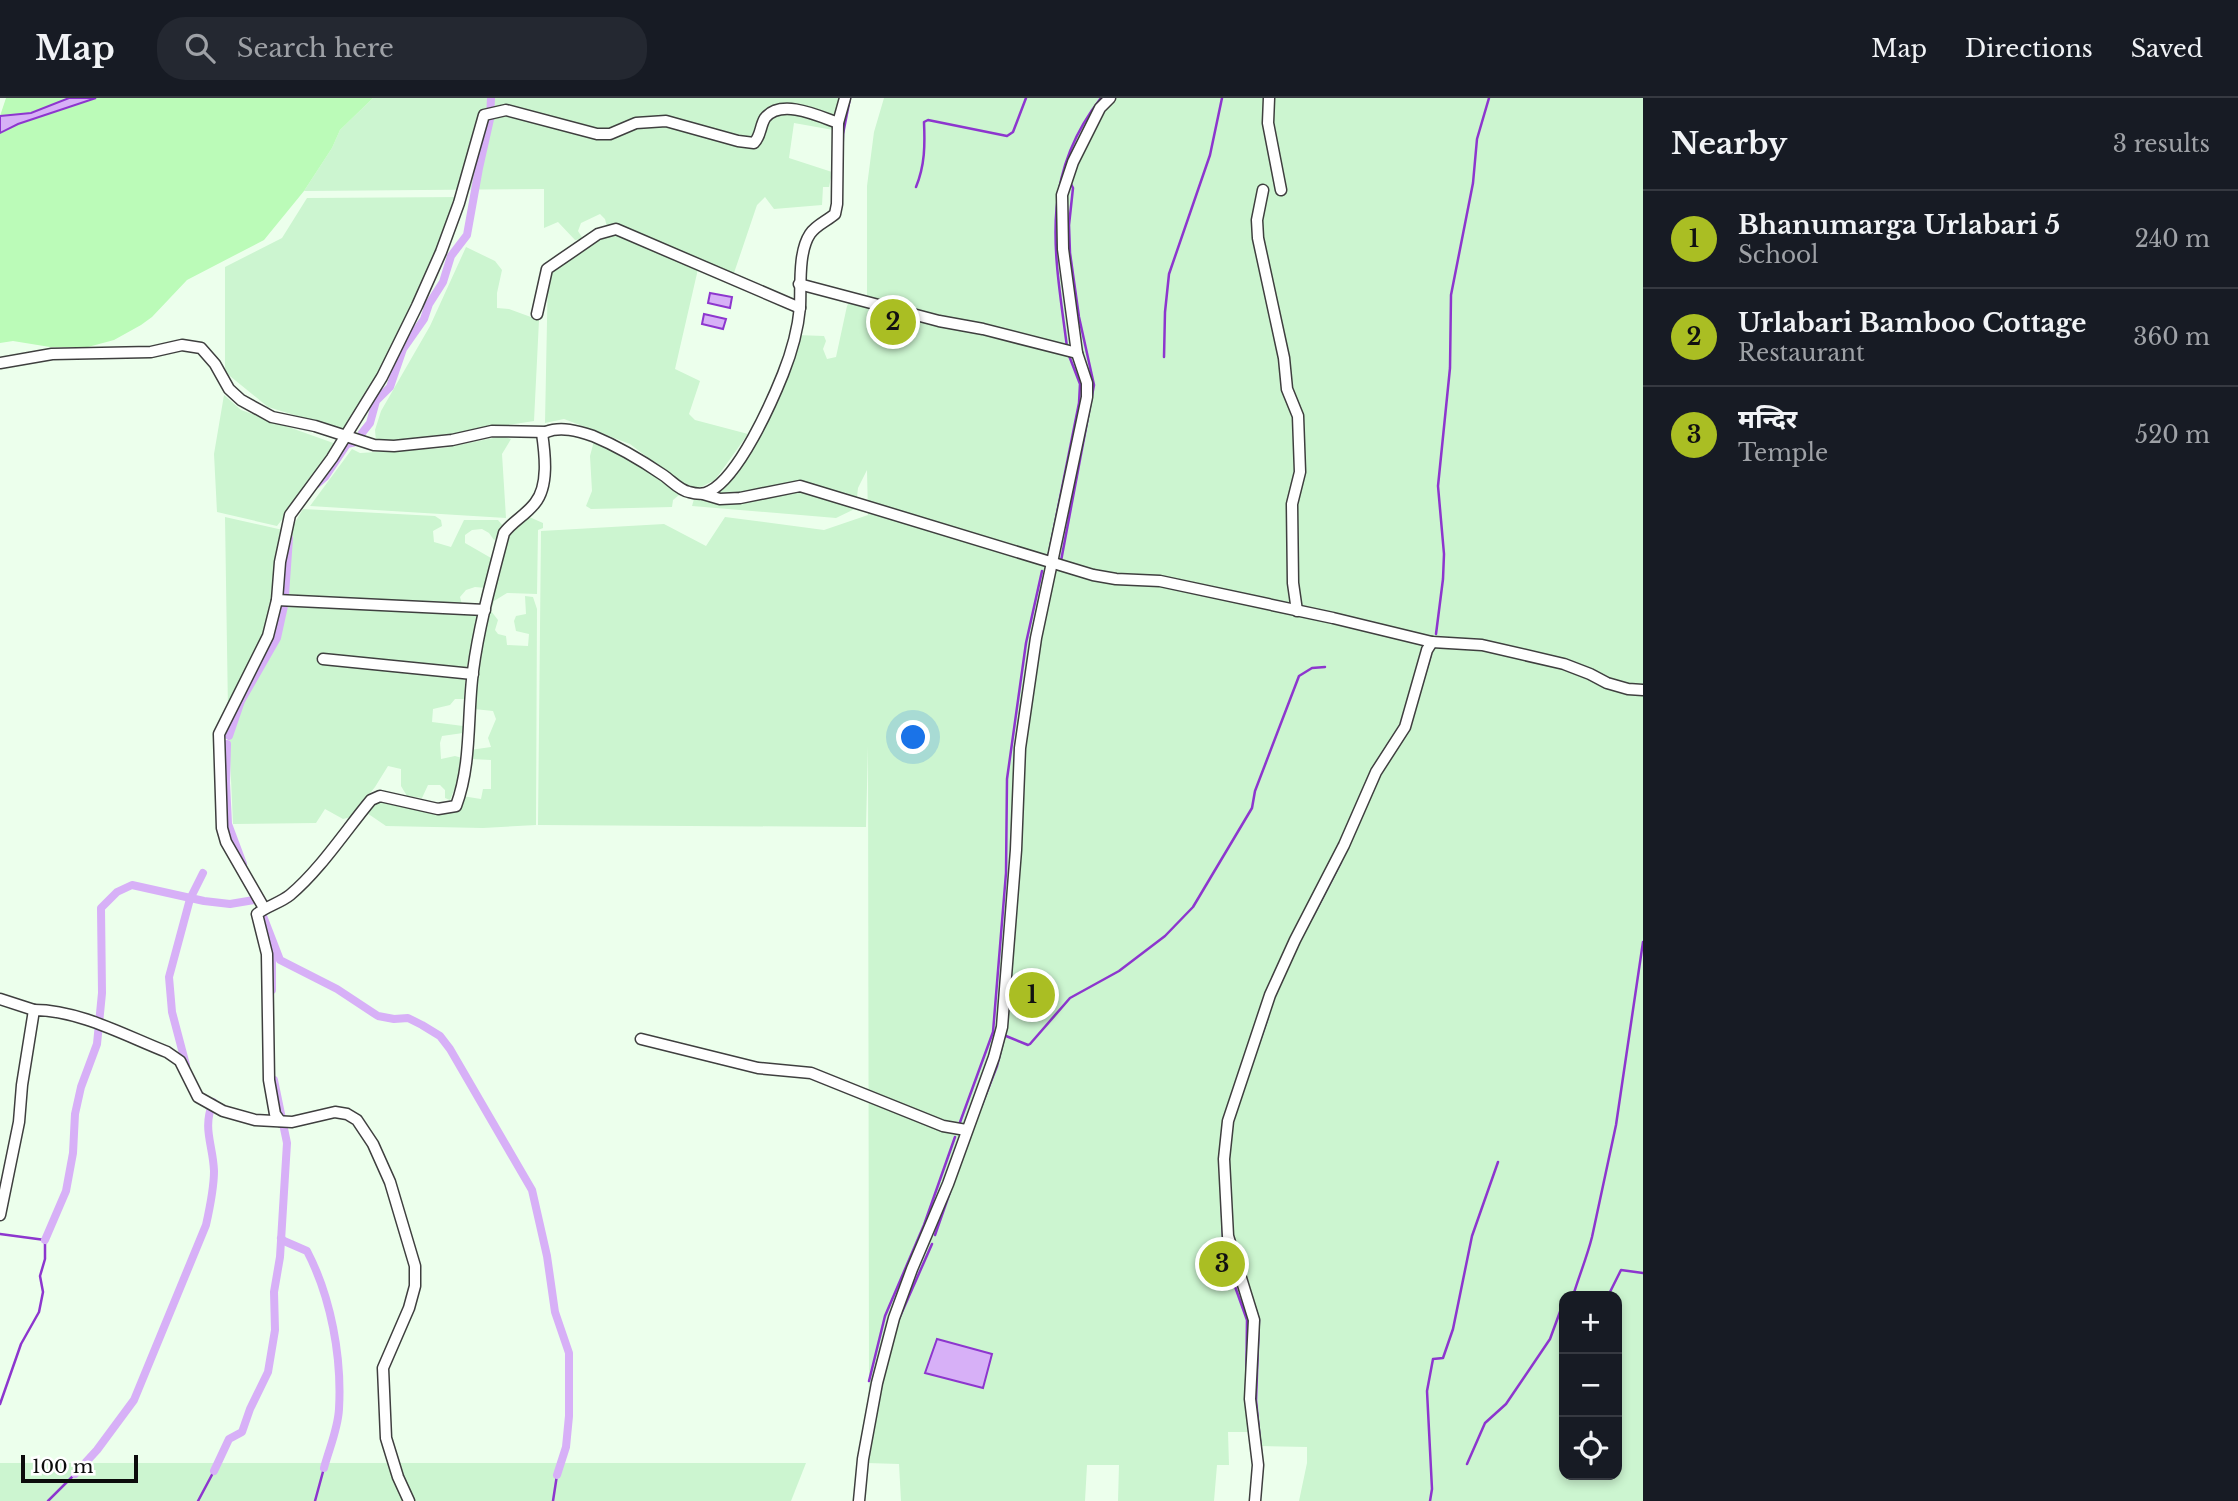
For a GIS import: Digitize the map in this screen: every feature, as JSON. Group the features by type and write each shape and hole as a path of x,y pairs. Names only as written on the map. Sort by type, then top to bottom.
{"street":[{"path":"703,494 712,491 728,475 771,404 788,362 800,308 799,284 806,242 810,234 835,214 838,204 838,123 845,98"},
{"path":"859,1501 874,1397 894,1318 948,1184 994,1057 1002,1027 1016,849 1020,748 1051,564 1087,397 1087,383 1077,353 1063,249 1062,195 1068,176 1100,108 1110,98"},
{"path":"1269,98 1268,123 1281,190"},
{"path":"264,908 244,876 220,822 219,734 268,636 277,600 280,562 290,515 382,377 441,252 459,202 482,117 506,110 597,134 610,134 636,123 667,121 754,143 765,119 778,108 792,108 838,123"},
{"path":"1263,190 1257,220 1258,238 1287,388 1298,416 1300,472 1292,504 1293,583 1297,611"},
{"path":"537,314 547,268 598,234 616,229 800,308"},
{"path":"799,284 939,321 983,329 1077,353"},
{"path":"0,363 52,354 151,352 182,345 201,348 215,364 229,389 241,400 272,417 315,426 374,444 394,446 452,440 492,431 546,432"},
{"path":"274,1119 267,1062 267,954 257,917 264,908 288,897 371,800 380,796 438,809 456,806 465,769 472,674 504,534 541,494 545,473 542,433 553,429 578,431 611,444 688,492 720,499 740,498 800,486 1001,546 1051,564 1116,579 1160,580 1432,642 1482,645 1590,674 1607,683 1628,689 1643,690"},
{"path":"277,600 485,610"},
{"path":"1255,1501 1258,1465 1250,1399 1254,1320 1228,1236 1224,1159 1228,1121 1270,995 1344,845 1376,772 1405,727 1426,650 1432,642"},
{"path":"323,659 472,674"},
{"path":"0,999 34,1010 50,1010 69,1015 167,1052 180,1061 198,1097 223,1111 255,1120 292,1122 335,1112 347,1114 357,1120 373,1144 390,1182 415,1266 415,1286 409,1308 383,1368 386,1438 398,1477 409,1501"},
{"path":"0,1215 19,1122 34,1010"},
{"path":"641,1039 758,1069 810,1073 943,1126 966,1130"}],"shaded area":[{"path":"69,98 96,98 18,124 0,133 0,116 31,113"},
{"path":"373,98 845,98 839,131 794,123 789,158 832,172 829,187 823,187 822,205 774,209 765,197 757,205 734,273 702,260 698,269 675,369 700,381 689,414 695,420 748,434 715,480 699,488 685,486 630,444 564,419 545,423 548,270 583,252 607,227 600,214 581,223 578,231 583,239 575,240 558,222 544,228 544,189 304,191 332,148 340,130"},
{"path":"884,98 1643,98 1643,1501 1299,1501 1307,1463 1307,1447 1255,1446 1253,1432 1228,1432 1229,1465 1217,1465 1214,1501 1118,1501 1119,1465 1087,1465 1085,1501 901,1501 899,1464 867,1463 868,746 866,827 538,825 541,531 664,524 706,546 725,517 824,530 868,515 867,470 858,488 857,497 865,504 836,518 692,506 694,499 717,494 766,421 796,335 824,336 826,341 823,349 827,359 836,357 847,306 852,297 867,299 867,186 874,132"},
{"path":"463,197 451,241 410,315 353,433 268,407 225,372 225,267 282,238 307,198"},
{"path":"466,247 495,261 502,270 497,308 509,309 539,320 534,421 376,442 375,430 381,411 430,326"},
{"path":"710,293 732,297 730,308 708,303"},
{"path":"704,314 726,319 723,329 702,324"},
{"path":"224,395 241,410 339,445 277,526 217,512 214,454"},
{"path":"503,436 511,439 502,454 506,518 310,506 352,449 360,453 444,448"},
{"path":"594,441 626,457 675,489 679,495 673,500 672,507 591,509 586,506 592,491 590,456"},
{"path":"303,509 435,516 441,520 442,526 433,531 434,542 451,547 464,520 498,520 503,526 500,535 494,540 482,529 472,530 465,535 465,543 491,558 486,588 466,590 460,597 463,608 479,613 466,670 464,699 455,699 450,705 433,709 432,722 463,726 463,733 442,736 440,743 441,759 455,756 462,758 461,772 450,800 445,798 445,790 440,785 428,785 422,798 407,796 401,786 401,769 388,766 351,817 343,819 325,809 316,823 233,824 225,517 283,530 293,526"},
{"path":"527,516 543,523 543,528 538,530 537,594 507,593 494,601 491,611 498,620 495,630 506,636 507,645 528,646 529,634 516,631 514,621 516,616 526,614 525,596 533,597 537,609 536,825 483,828 386,826 367,813 373,802 384,800 444,812 460,809 462,796 481,799 483,789 491,789 491,760 471,759 470,750 491,747 488,738 496,719 493,711 474,709 477,659 505,536"},
{"path":"937,1339 992,1354 983,1388 925,1373"},
{"path":"0,1463 806,1463 791,1501 0,1501"}],"sand":[{"path":"6,98 69,98 31,113 0,116"},
{"path":"96,98 373,98 340,130 332,148 304,191 264,240 187,280 141,325 114,340 88,347 50,347 13,341 0,343 0,133 18,124"}],"waterway":[{"path":"362,433 370,423 376,401 390,387 403,349 424,319 429,304 443,282 451,256 467,235 490,119 491,98"},
{"path":"842,167 843,134 850,98"},
{"path":"916,187 924,155 924,122 928,120 1007,136 1013,132 1026,98"},
{"path":"1067,347 1056,248 1059,187 1067,158 1081,128 1101,98"},
{"path":"1164,357 1169,274 1210,155 1222,98"},
{"path":"1436,634 1443,579 1444,554 1438,486 1450,368 1451,295 1473,183 1477,139 1489,98"},
{"path":"1061,561 1094,385 1079,317 1070,253 1069,225 1073,188 1070,182"},
{"path":"1048,558 1079,403 1080,384 1068,353"},
{"path":"317,484 325,477 347,444 356,442"},
{"path":"285,595 289,538"},
{"path":"959,1125 993,1032 1006,873 1007,779 1026,643 1042,571"},
{"path":"229,736 241,701 277,638 284,606"},
{"path":"1413,715 1431,654"},
{"path":"1006,1036 1030,1044 1070,998 1119,971 1165,936 1193,907 1252,808 1255,791 1299,676 1312,668 1325,667"},
{"path":"1372,770 1391,740"},
{"path":"227,744 228,824 243,864"},
{"path":"1312,918 1341,862"},
{"path":"186,1065 172,1012 169,977 190,899 203,873"},
{"path":"45,1240 66,1191 73,1153 75,1114 81,1087 97,1044 102,993 101,908 117,892 132,885 204,901 230,904 254,900"},
{"path":"263,916 280,960 337,989 378,1016 408,1018 440,1036 532,1190 547,1256 555,1312 569,1353 566,1447 557,1475"},
{"path":"1575,1291 1592,1237 1616,1125 1643,942"},
{"path":"272,947 272,990"},
{"path":"1267,991 1276,971"},
{"path":"1253,1060 1268,1017"},
{"path":"981,1107 997,1066 1006,1030"},
{"path":"214,1471 229,1439 242,1432 268,1372 275,1330 274,1292 280,1257 287,1143 274,1080"},
{"path":"75,1474 97,1450 134,1400 206,1225 214,1178 208,1129 213,1102"},
{"path":"869,1381 885,1316 924,1225 955,1137"},
{"path":"1430,1501 1432,1489 1427,1391 1433,1359 1443,1358 1453,1329 1472,1236 1498,1162"},
{"path":"1221,1187 1223,1237 1233,1281 1247,1320 1246,1401"},
{"path":"935,1235 950,1192"},
{"path":"0,1234 45,1240 45,1259 40,1276 43,1292 39,1312 21,1344 0,1404"},
{"path":"281,1238 307,1251 323,1288 337,1348 339,1409 324,1468"},
{"path":"898,1321 932,1244"},
{"path":"1610,1291 1621,1270 1643,1273"},
{"path":"1254,1304 1259,1320 1256,1400 1261,1451"},
{"path":"1467,1464 1485,1423 1506,1404 1550,1339 1559,1314"},
{"path":"315,1501 324,1468"},
{"path":"198,1501 214,1471"},
{"path":"48,1501 75,1474"},
{"path":"553,1501 557,1475"}],"place":[{"name":"Urlabari Bamboo Cottage","path":"893,322"},
{"name":"Bhanumarga Urlabari 5","path":"1032,995"},
{"name":"मन्दिर","path":"1222,1264"}]}
